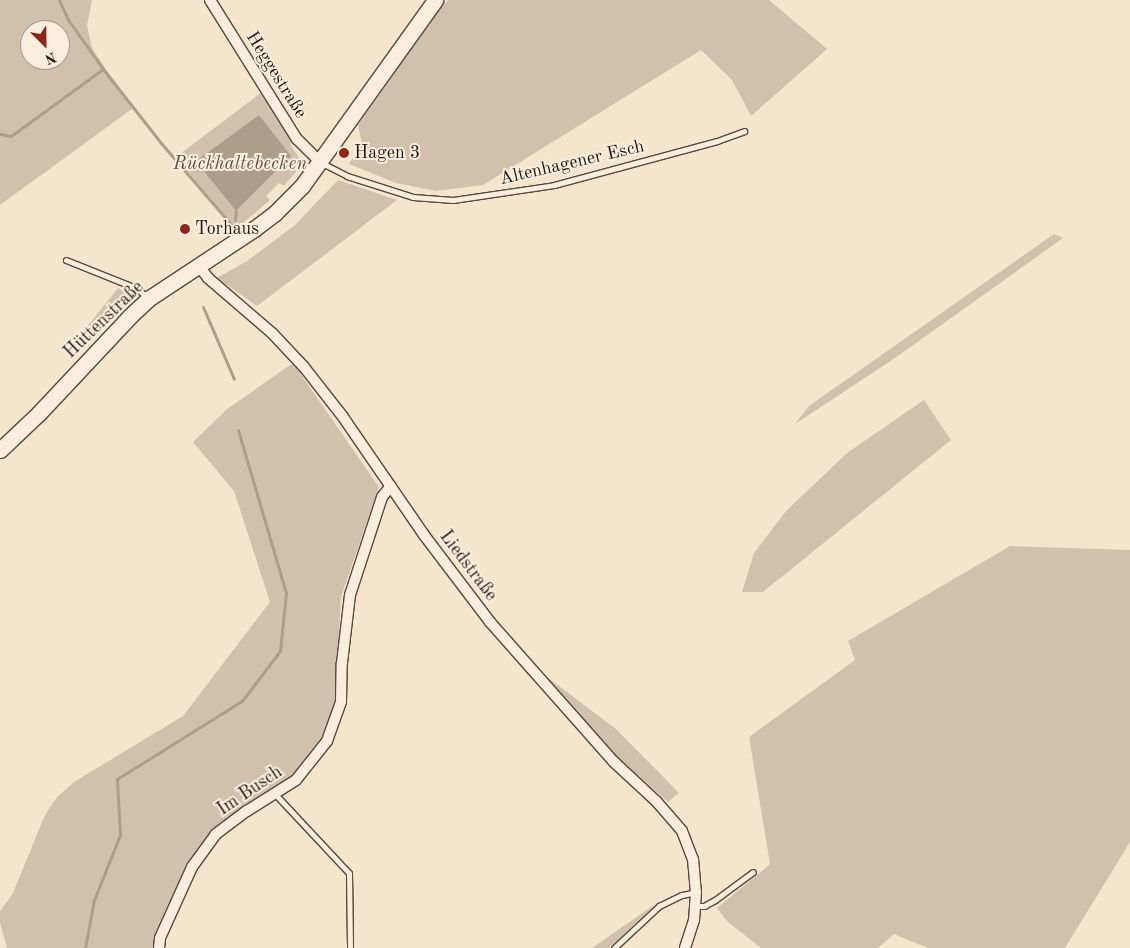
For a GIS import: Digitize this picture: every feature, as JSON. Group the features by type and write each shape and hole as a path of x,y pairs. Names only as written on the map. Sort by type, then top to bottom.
{"main road":[{"name":"Hüttenstraße","path":"0,450 39,413 148,299 274,213 302,186 435,0"}],"street":[{"name":"Heggestraße","path":"210,0 297,139 320,162"},
{"name":"Liedstraße","path":"198,266 208,278 248,311 290,352 343,417 424,535 490,622 614,762 657,802 682,831 693,859 696,892 696,906 690,935 684,948"},
{"name":"Im Busch","path":"159,948 160,938 192,867 216,834 246,811 296,780 327,741 341,702 342,663 350,596 382,497 391,486"}],"lane":[{"name":"Altenhagener Esch","path":"320,162 347,176 413,197 453,200 554,185 717,142 744,131"},
{"path":"66,260 136,288 142,291 148,299"},
{"path":"275,794 350,873 350,948"},
{"path":"696,906 704,906 715,900 754,872"},
{"path":"614,948 659,906 682,894 696,892"}],"shaded area":[{"path":"0,0 92,0 87,25 92,48 132,109 0,205"},
{"path":"448,0 769,0 827,49 751,116 732,80 701,50 483,185 436,191 396,183 349,164 362,144 358,125 433,18"},
{"path":"262,92 292,141 290,144 302,162 284,186 279,183 266,196 270,200 236,229 176,157"},
{"path":"338,180 397,200 257,306 217,278 247,261 295,225"},
{"path":"1054,234 1063,238 895,358 795,424 809,406"},
{"path":"118,288 131,296 89,340 82,333"},
{"path":"293,363 379,487 341,597 336,698 323,737 291,777 242,807 214,833 156,948 7,948 0,923 0,911 12,895 45,815 57,797 74,782 183,716 270,602 234,491 193,442 226,410"},
{"path":"924,400 951,440 763,592 742,592 754,553 786,511 847,453"},
{"path":"1010,546 1130,550 1130,842 1065,948 928,948 894,934 878,948 761,948 727,921 717,908 770,864 749,737 855,660 848,641"},
{"path":"543,674 616,729 679,793 668,802 609,750"},
{"path":"657,903 609,948 592,948"}],"water":[{"name":"Rückhaltebecken","path":"259,115 291,156 236,211 196,161"}],"waterway":[{"path":"59,0 69,21 103,69 161,143 234,228"},
{"path":"0,134 11,136 103,69"},
{"path":"235,220 236,211"},
{"path":"203,307 234,379"},
{"path":"85,948 94,900 120,835 117,779 242,701 280,651 286,593 238,430"}],"place":[{"name":"Hagen 3","path":"344,153"},
{"name":"Torhaus","path":"185,229"}]}
